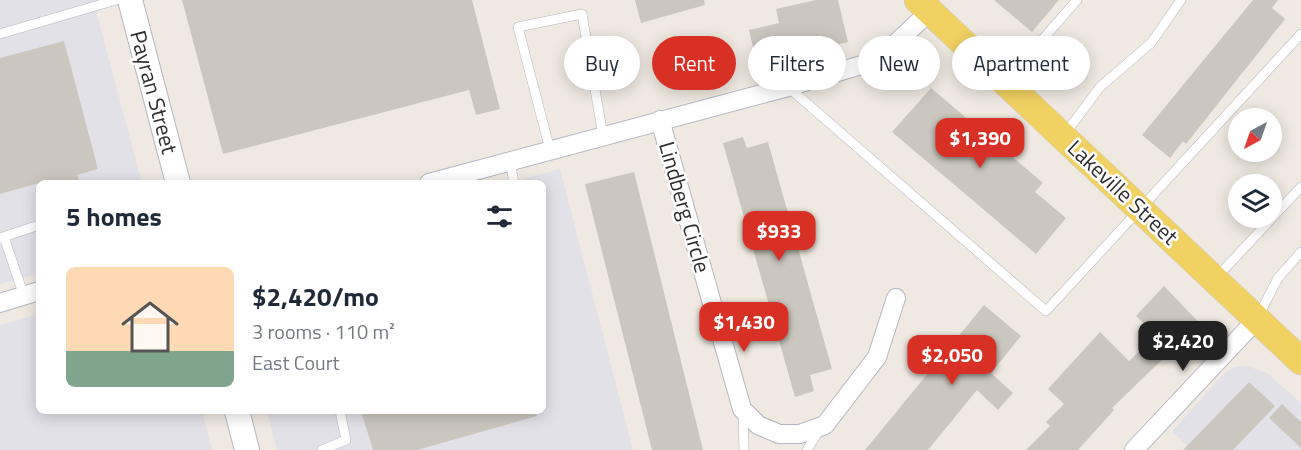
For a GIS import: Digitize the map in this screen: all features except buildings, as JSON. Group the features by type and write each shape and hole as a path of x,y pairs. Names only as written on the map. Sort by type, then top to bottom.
{"main road":[{"name":"Payran Street","path":"130,0 177,180"},
{"name":"Lakeville Street","path":"924,6 956,36"},
{"name":"Lakeville Street","path":"1014,90 1301,361"},
{"path":"238,414 247,450"}],"street":[{"path":"846,70 878,60 924,6"},
{"path":"440,180 776,90"},
{"name":"Lindberg Circle","path":"660,120 743,411"},
{"path":"0,303 32,293"},
{"path":"743,411 758,425 779,434 800,434 820,427 877,357 896,298"},
{"path":"1134,450 1258,318"}],"lane":[{"path":"0,34 116,0"},
{"path":"1045,36 1077,0"},
{"path":"1063,136 1100,87 1151,42 1181,0"},
{"path":"550,150 518,27 582,14 603,136"},
{"path":"791,90 1047,310 1301,34"},
{"path":"510,161 513,180"},
{"path":"1216,279 1301,187"},
{"path":"32,293 2,238 36,226"},
{"path":"1258,318 1278,278 1301,252"},
{"path":"743,411 744,450"},
{"path":"322,450 346,440 341,414"},
{"path":"807,450 820,427"}],"shaded area":[{"path":"0,0 98,0 97,14 141,180 36,180 36,275 0,284"},
{"path":"560,169 633,450 277,450 268,414 546,414 546,180 519,180"},
{"path":"36,315 36,414 203,414 212,450 0,450 0,325"},
{"path":"1247,366 1267,373 1301,403 1301,450 1191,450 1172,431 1225,373 1235,367"}]}
